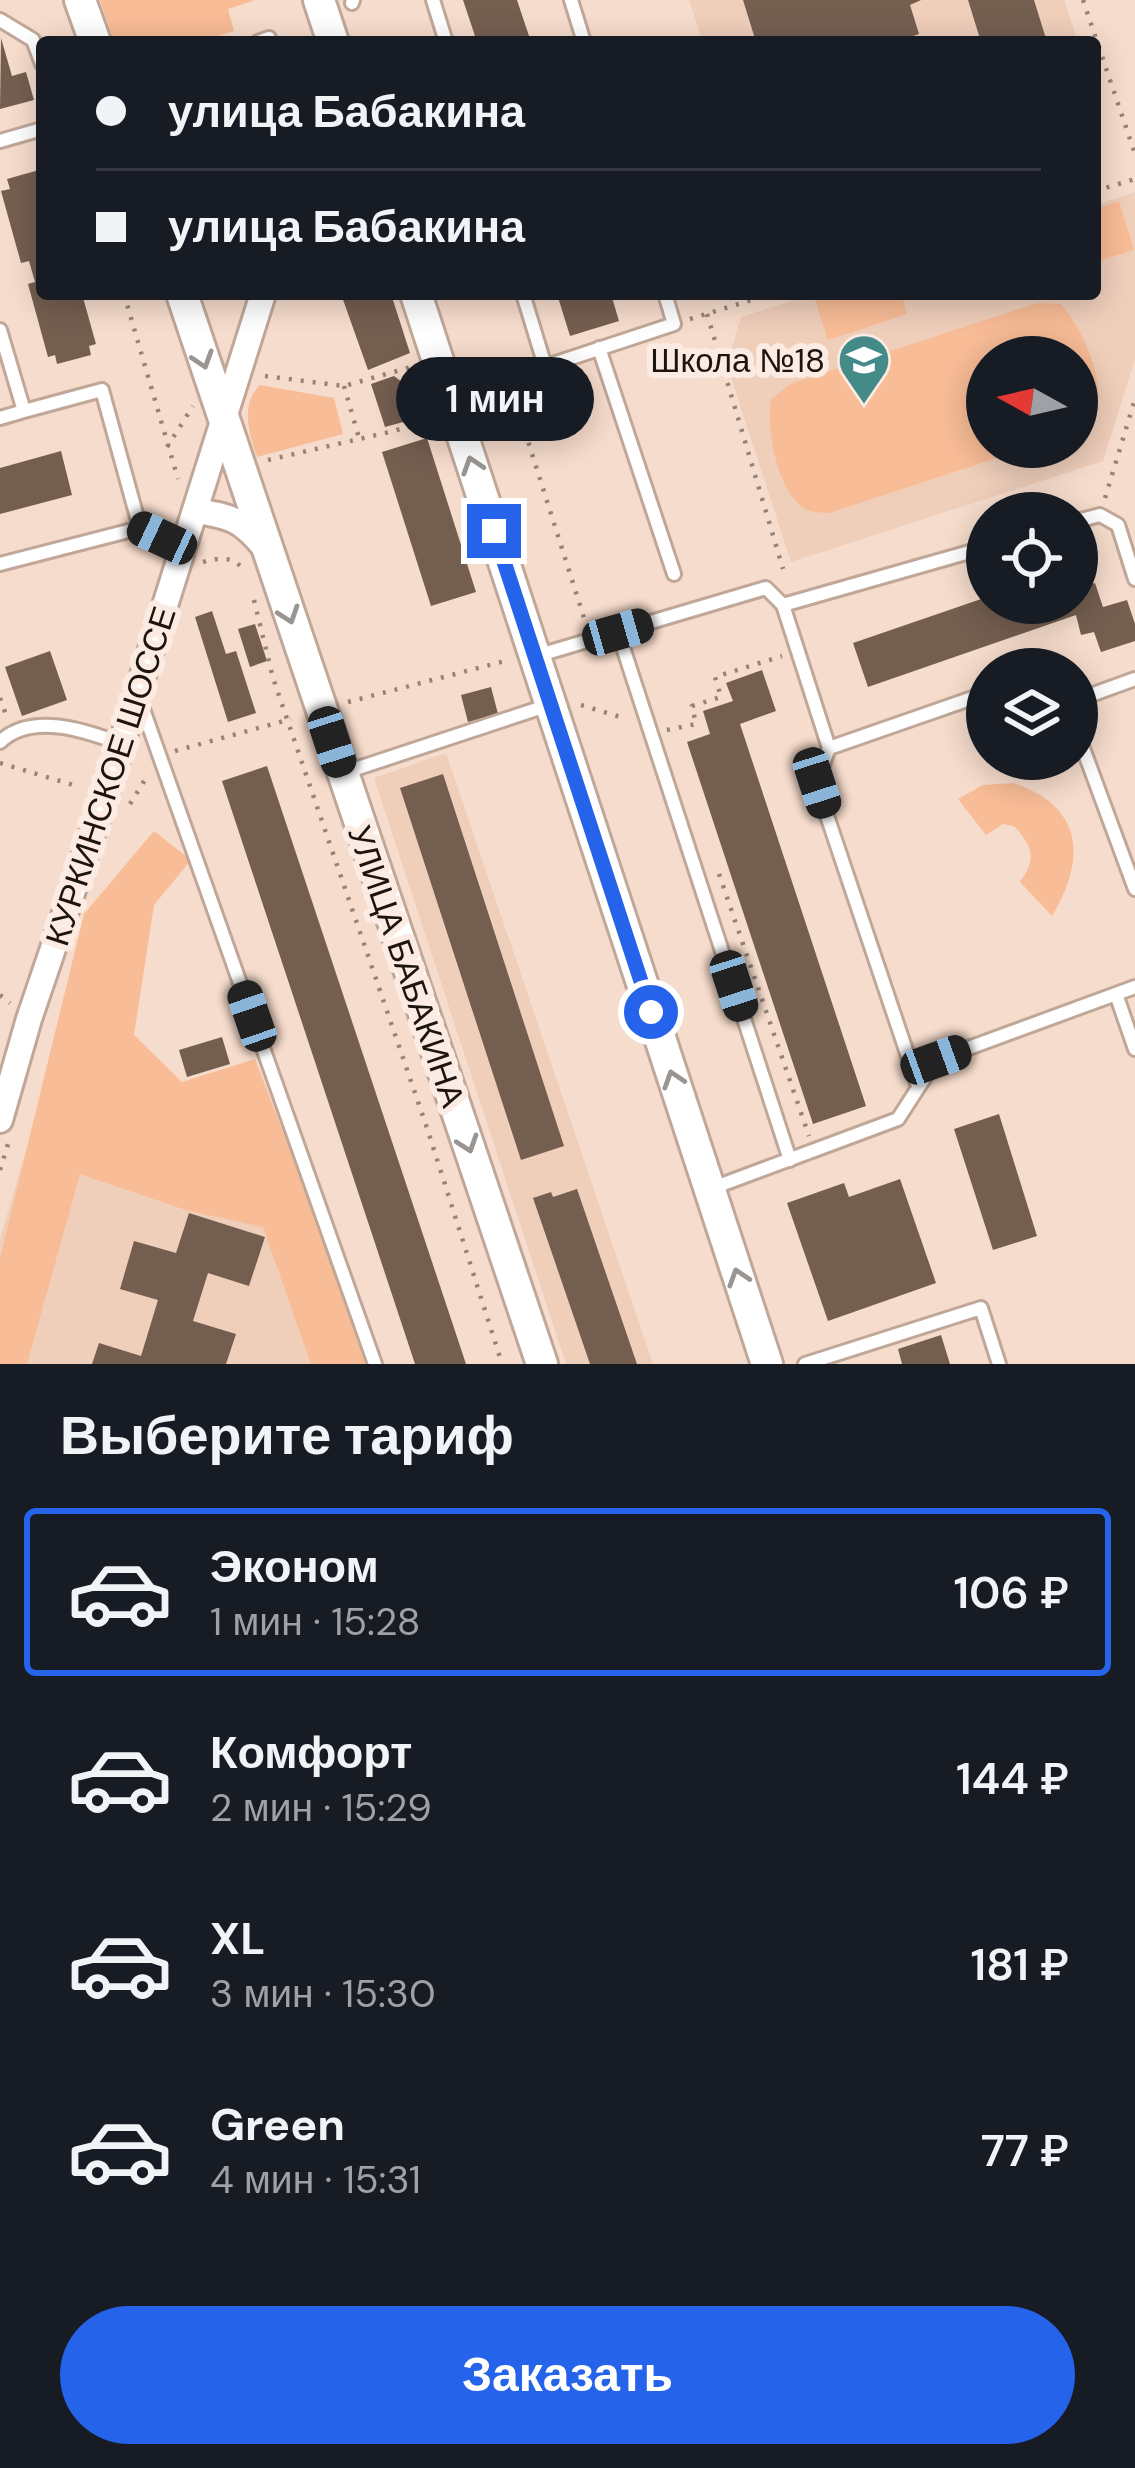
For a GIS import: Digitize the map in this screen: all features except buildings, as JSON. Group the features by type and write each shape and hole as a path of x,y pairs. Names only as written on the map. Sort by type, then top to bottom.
{"street":[{"path":"80,0 92,36"},
{"path":"319,0 331,36"},
{"name":"УЛИЦА БАБАКИНА","path":"184,300 542,1364"},
{"name":"КУРКИНСКОЕ ШОССЕ","path":"0,1120 28,1018 138,695 192,556 197,512 261,300"},
{"path":"417,300 441,408 521,658 563,704 709,1190 767,1364"},
{"path":"197,512 245,524 267,551"}],"lane":[{"path":"433,0 444,36"},
{"path":"571,0 582,36"},
{"path":"0,20 34,40 36,46"},
{"path":"0,141 36,131"},
{"path":"525,300 545,366"},
{"path":"441,408 508,378 674,324 667,300"},
{"path":"0,330 24,411"},
{"path":"599,348 674,574"},
{"path":"0,418 102,390 140,528"},
{"path":"1100,514 1118,525 1135,579"},
{"path":"0,564 140,528 192,556"},
{"path":"783,605 966,553"},
{"path":"521,658 766,588 783,605 829,748 817,783 918,1087"},
{"path":"618,632 790,1160"},
{"path":"1098,692 1135,679"},
{"path":"138,695 375,1364"},
{"path":"829,748 966,700"},
{"path":"342,773 563,704"},
{"path":"0,742 11,731 38,725 122,744"},
{"path":"1095,780 1135,889"},
{"path":"709,1190 898,1119 936,1060 1135,987"},
{"path":"1116,994 1135,1049"},
{"path":"805,1364 841,1359 981,1308 999,1364"}],"path":[{"path":"1083,0 1095,36"},
{"path":"1101,53 1135,153"},
{"path":"1101,189 1135,179"},
{"path":"126,300 179,484"},
{"path":"674,324 752,300"},
{"path":"707,314 783,569"},
{"path":"251,381 271,374 344,386 414,366"},
{"path":"508,378 592,639"},
{"path":"344,386 358,438"},
{"path":"1100,514 1135,399"},
{"path":"167,447 193,405"},
{"path":"239,466 358,438 441,408"},
{"path":"192,556 221,557 240,564 247,575"},
{"path":"253,586 255,613 273,678 293,718 502,1364"},
{"path":"563,704 664,730 696,724 692,706 721,697 715,677 798,651"},
{"path":"337,705 521,658"},
{"path":"214,738 293,718"},
{"path":"0,763 86,788"},
{"path":"713,859 810,1139"}],"shaded area":[{"path":"100,0 255,0 228,9 234,31 218,36 112,36"},
{"path":"689,0 1064,0 1076,36 701,36"},
{"name":"Школа №18","path":"1135,192 1135,359 1103,461 1098,463 1098,336 966,336 966,468 1081,468 1007,492 966,492 966,505 791,562 727,365 741,317 794,300 1101,300 1101,203"},
{"path":"1119,201 1134,250 1101,260 1101,207"},
{"path":"815,300 903,300 907,314 828,340"},
{"path":"1037,303 1061,304 1082,336 966,336 966,468 829,513 808,510 793,498 775,457 771,400 790,384"},
{"path":"260,385 334,398 343,434 257,457 248,410"},
{"path":"446,753 653,1364 566,1364 374,778"},
{"path":"1013,783 1054,805 1072,836 1071,874 1052,916 1020,882 1031,860 1020,833 1003,824 986,835 958,799 983,785"},
{"path":"154,831 191,860 154,905 134,1035 182,1082 255,1059 372,1364 311,1364 263,1227 186,1210 80,1174 27,1364 0,1364 0,1258 84,914"},
{"path":"33,1127 275,1211 345,1364 0,1364 0,1239"}],"place":[{"name":"Школа №18","path":"864,406"}],"route":[{"path":"494,531 651,1012"}]}
